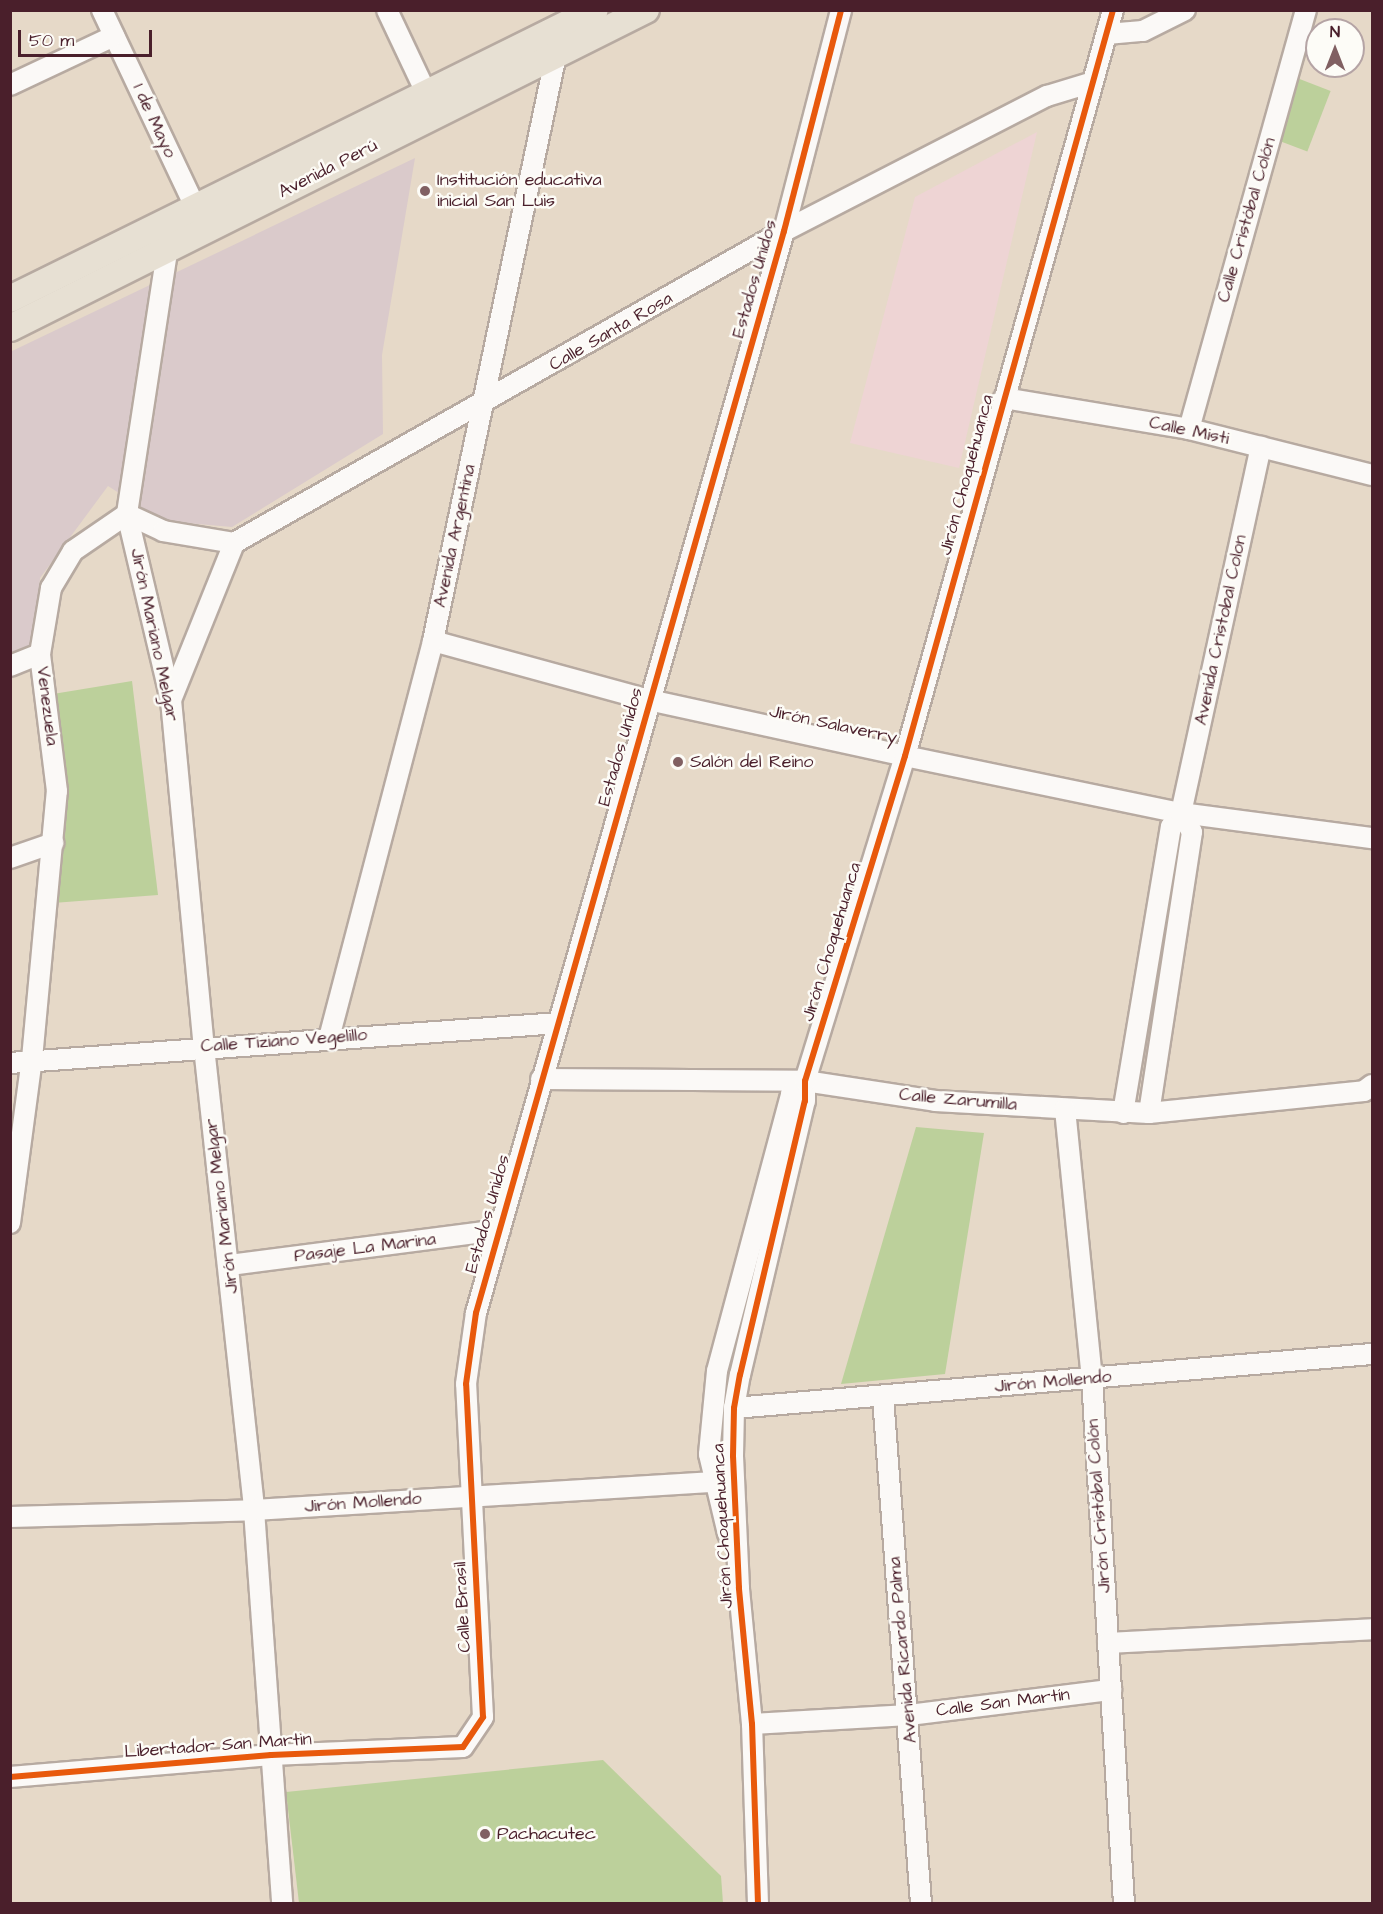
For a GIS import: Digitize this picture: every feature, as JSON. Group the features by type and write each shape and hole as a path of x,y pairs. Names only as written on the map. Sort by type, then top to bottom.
{"main road":[{"name":"Avenida Perú","path":"558,41 595,10"},
{"name":"Avenida Perú","path":"10,299 195,208 431,103 558,41 613,17 646,10"},
{"name":"Avenida Perú","path":"10,328 207,231 431,103"}],"street":[{"name":"1 de Mayo","path":"102,10 207,231"},
{"path":"387,10 431,103"},
{"name":"Estados Unidos","path":"473,1496 466,1384 476,1313 784,231 841,10"},
{"name":"Jirón Choquehuanca","path":"758,1904 752,1724 740,1588 734,1408 806,1101 805,1081 905,756 1113,10"},
{"path":"1107,34 1143,31 1185,10"},
{"name":"Calle Cristóbal Colón","path":"1189,429 1306,10"},
{"path":"10,85 114,36"},
{"name":"Avenida Argentina","path":"329,1038 433,641 558,41"},
{"name":"Calle Santa Rosa","path":"234,543 483,406 784,231 1047,96 1093,82"},
{"path":"159,225 167,252 127,514 164,531 234,543 171,700"},
{"name":"Calle Misti","path":"1004,398 1189,429 1372,475"},
{"name":"Avenida Cristobal Colon","path":"1123,1113 1171,827 1180,813 1261,447"},
{"name":"Venezuela","path":"10,1223 32,1059 57,791 40,654 51,588 73,551 127,514"},
{"name":"Jirón Mariano Melgar","path":"127,514 171,700 204,1047 230,1265 254,1510 282,1904"},
{"name":"Jirón Salaverry","path":"433,641 650,700 905,756 1180,813 1372,838"},
{"path":"10,666 40,654"},
{"path":"1149,1113 1192,832 1180,813"},
{"path":"10,858 53,843"},
{"name":"Calle Tiziano Vegelillo","path":"10,1063 32,1059 558,1023"},
{"name":"Calle Zarumilla","path":"541,1079 805,1081 935,1101 1123,1113 1149,1113 1364,1091 1372,1085"},
{"name":"Jirón Choquehuanca","path":"740,1588 709,1454 717,1371 791,1094 805,1081"},
{"name":"Jirón Cristóbal Colón","path":"1065,1109 1092,1378 1124,1904"},
{"name":"Pasaje La Marina","path":"230,1265 500,1230"},
{"name":"Jirón Mollendo","path":"734,1408 1372,1354"},
{"name":"Avenida Ricardo Palma","path":"883,1397 909,1715 921,1904"},
{"name":"Jirón Mollendo","path":"10,1517 254,1510 714,1482"},
{"name":"Calle Brasil","path":"473,1496 483,1717"},
{"path":"1108,1643 1372,1629"},
{"name":"Calle San Martín","path":"752,1724 909,1715 1111,1690"},
{"name":"Libertador San Martin","path":"10,1777 271,1755 463,1747 483,1717"}],"shaded area":[{"path":"1037,132 959,468 850,443 915,197"},
{"path":"415,158 382,355 383,434 232,527 163,521 108,486 40,578 35,668 11,678 10,352"}],"green space":[{"path":"1297,78 1331,91 1307,152 1274,139"},
{"path":"132,681 158,895 53,903 53,694"},
{"path":"916,1127 984,1133 945,1374 841,1384"},
{"name":"Pachacutec","path":"603,1760 721,1876 723,1903 299,1903 286,1792"}],"cycle path":[{"path":"10,1777 271,1755 463,1747 483,1717 466,1384 476,1313 784,231 841,10"},
{"path":"758,1904 752,1724 739,1588 733,1456 734,1408 740,1375 805,1101 805,1081 905,756 1113,10"}],"place":[{"name":"Institución educativa inicial San Luis","path":"425,191"},
{"name":"Salón del Reino","path":"678,762"},
{"name":"Pachacutec","path":"485,1834"}]}
